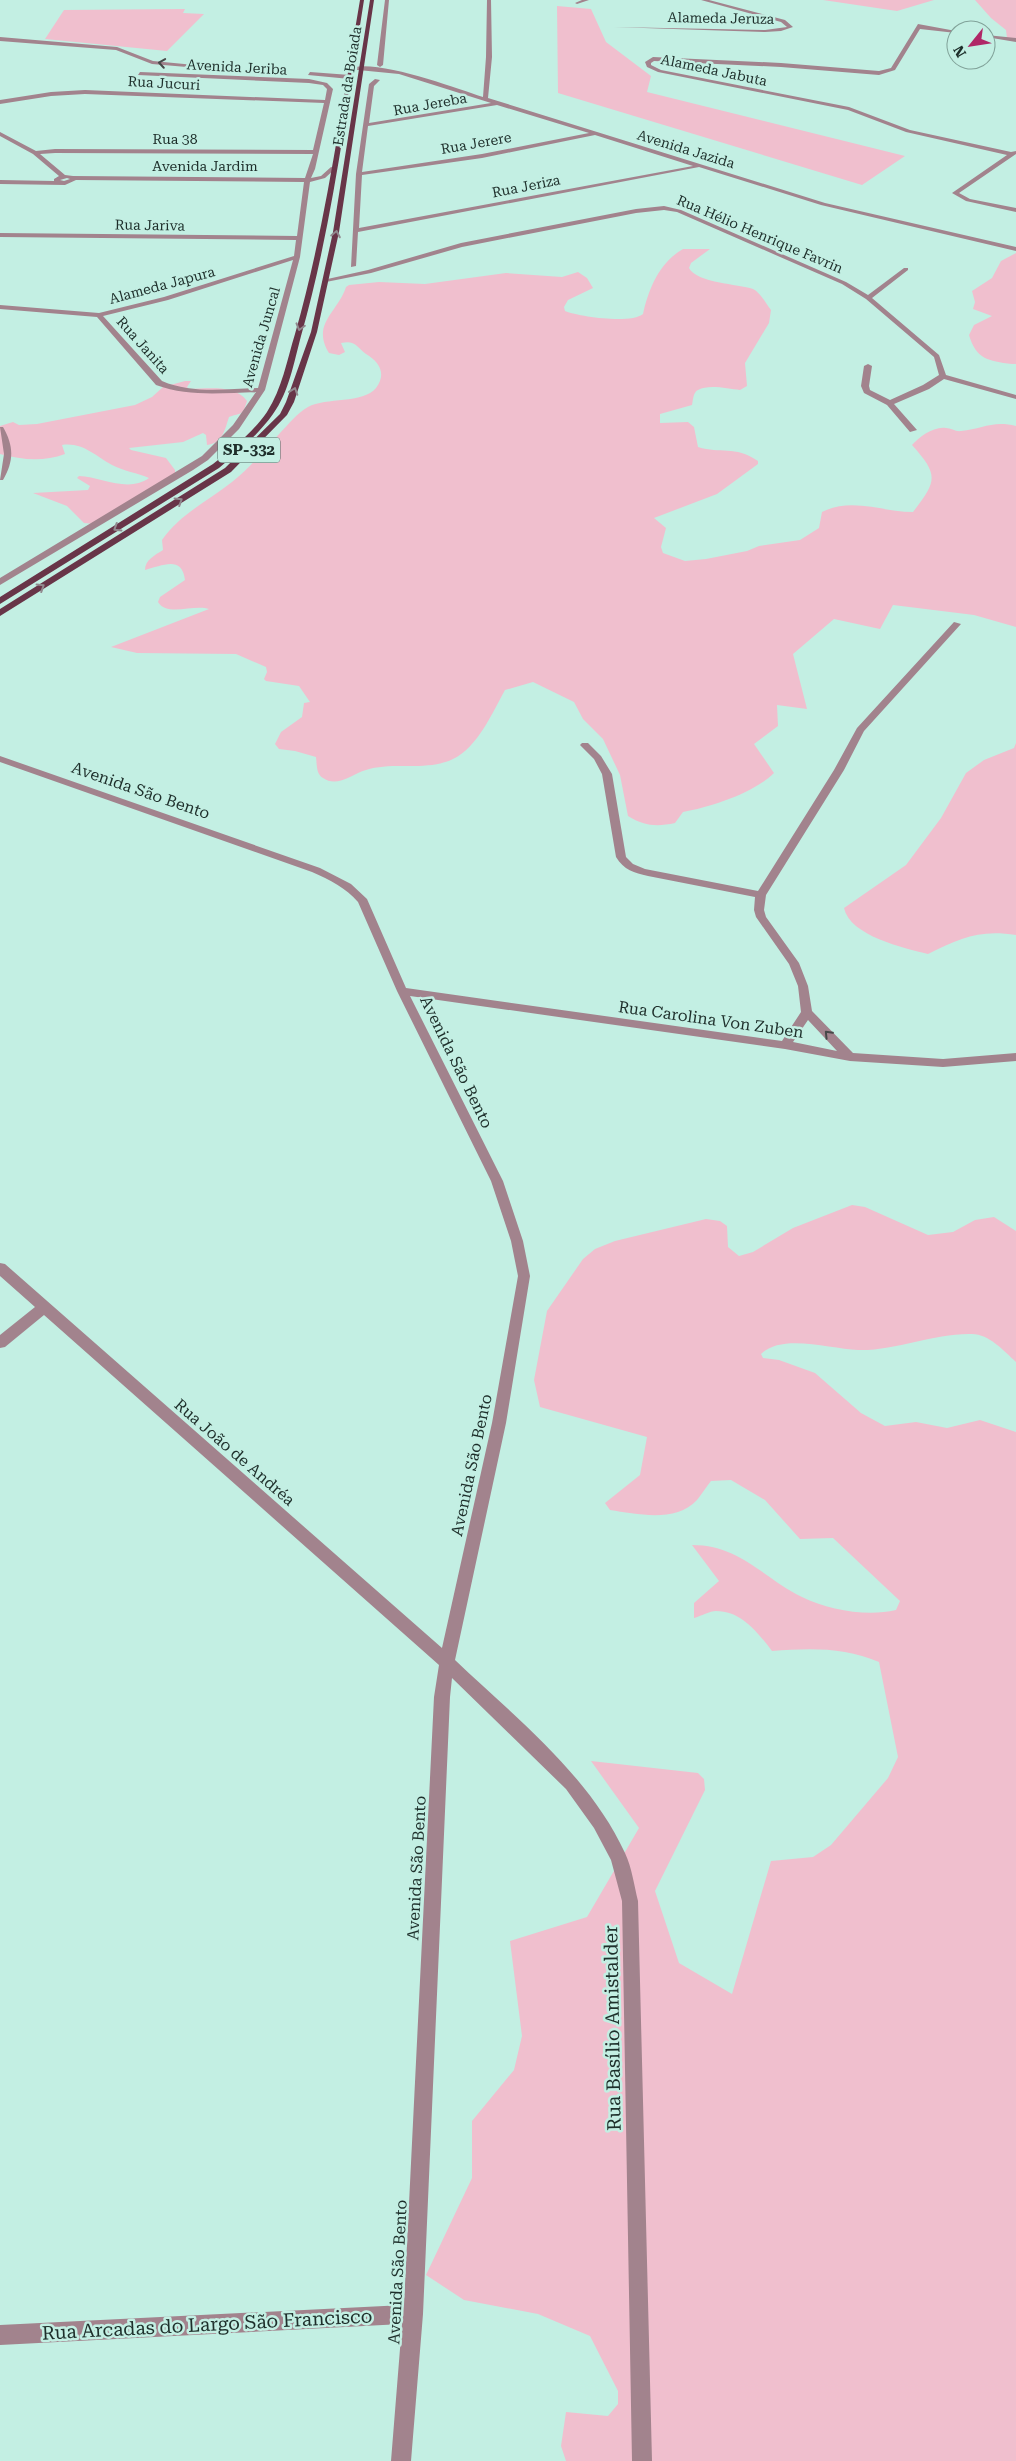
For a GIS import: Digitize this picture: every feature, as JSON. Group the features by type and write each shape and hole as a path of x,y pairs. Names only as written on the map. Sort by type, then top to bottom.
{"main road":[{"name":"Estrada da Boiada","path":"333,168 352,67 362,0"},
{"name":"Estrada da Boiada","path":"346,175 372,0"},
{"name":"SP-332","path":"0,601 216,466 241,446 270,413 282,390 311,289 333,168"},
{"path":"330,185 340,182 346,175"},
{"name":"SP-332","path":"0,613 228,470 283,415 290,402 314,332 346,175"}],"street":[{"path":"380,65 387,0"},
{"path":"486,98 489,0"},
{"path":"577,3 587,0"},
{"name":"Alameda Jeruza","path":"616,27 765,31 791,27 783,20 703,0"},
{"name":"Alameda Jabuta","path":"946,30 920,26 893,69 875,74 713,61 653,59 648,62 649,66 660,71 849,109 908,131 1013,154"},
{"path":"996,37 1016,40"},
{"path":"0,39 110,48 160,63 245,70"},
{"name":"Avenida Jazida","path":"352,67 380,65 408,70 498,103 702,165 834,202 1016,244"},
{"name":"Avenida Jazida","path":"362,67 400,73 486,98 824,204 1016,249"},
{"name":"Avenida Jeriba","path":"140,74 309,81 326,84 330,89"},
{"path":"302,74 350,77"},
{"path":"354,266 359,174 371,85 377,80"},
{"name":"Avenida Juncal","path":"0,582 204,458 236,427 261,390 296,258 306,182 316,152 330,89"},
{"name":"Rua Jucuri","path":"0,102 51,94 85,92 328,102"},
{"name":"Rua Jereba","path":"366,125 498,103"},
{"name":"Rua Jerere","path":"359,174 482,156 600,133"},
{"path":"0,134 35,153 60,179"},
{"name":"Rua 38","path":"35,153 55,151 316,152"},
{"path":"1013,154 955,193 968,200 1016,210"},
{"name":"Rua Jeriza","path":"357,230 702,165"},
{"name":"Avenida Jardim","path":"306,182 321,178 333,168"},
{"path":"0,178 60,179"},
{"path":"0,182 60,179"},
{"name":"Avenida Jardim","path":"60,179 306,182 330,185"},
{"name":"Rua Hélio Henrique Favrin","path":"326,280 369,272 461,244 636,211 664,208 679,211 844,283 868,298 937,356 943,376"},
{"name":"Rua Jariva","path":"0,234 299,238"},
{"name":"Alameda Japura","path":"0,307 99,314 166,299 296,258"},
{"path":"868,298 906,269"},
{"name":"Rua Janita","path":"99,314 159,383 164,386 185,391 261,390"},
{"path":"868,366 865,386 867,392 890,403 913,430"},
{"path":"890,403 926,387 943,376 1016,397"},
{"path":"0,429 9,446 9,462 0,478"},
{"path":"850,1057 806,1012 803,986 794,963 761,917 759,910 761,895 839,770 860,730 957,624"},
{"path":"585,745 598,758 607,774 621,857 624,864 648,873 761,895"},
{"name":"Avenida São Bento","path":"0,759 316,870 344,883 363,901 402,991 497,1180 517,1241 524,1276 499,1423 447,1662 442,1697 413,2314 401,2461"},
{"name":"Rua Carolina Von Zuben","path":"402,991 785,1045 850,1057 943,1063 1016,1057"},
{"path":"785,1045 806,1012"},
{"name":"Rua João de Andréa","path":"0,1268 447,1662"},
{"path":"0,1343 44,1307"},
{"name":"Rua Basílio Amistalder","path":"447,1662 572,1783 600,1822 619,1858 630,1901 642,2461"},
{"name":"Rua Arcadas do Largo São Francisco","path":"0,2335 413,2314"}],"shaded area":[{"path":"823,0 934,0 897,11"},
{"path":"975,0 1016,0 1016,40 1007,38 1006,30 996,20 991,18"},
{"path":"557,6 591,9 606,42 651,76 647,92 905,156 862,185 558,93"},
{"path":"185,9 183,13 204,14 167,51 45,39 64,10"},
{"path":"683,249 710,249 691,263 689,268 693,273 709,280 753,289 771,310 769,323 745,363 747,386 740,390 713,387 702,388 695,393 692,405 660,414 660,423 688,422 694,427 698,447 735,451 758,461 758,464 717,494 654,518 666,528 661,547 663,553 685,561 706,559 747,551 759,546 800,540 819,528 822,512 845,506 856,505 913,512 927,493 932,478 927,464 912,445 932,430 941,428 959,431 994,424 1008,424 1016,426 1016,627 974,615 893,605 880,629 834,619 793,654 807,709 777,705 778,726 754,744 774,773 744,793 719,803 683,812 675,823 662,825 645,824 628,816 620,775 603,739 583,719 574,702 533,682 505,690 484,729 470,747 453,759 432,765 376,767 334,782 328,781 319,774 316,757 279,749 275,744 281,732 302,717 304,703 310,702 299,686 266,681 264,679 267,672 266,667 236,654 137,653 111,647 209,609 168,609 162,606 158,602 160,597 185,580 183,572 180,567 170,564 145,570 145,566 149,561 163,550 162,540 177,523 239,477 293,419 308,407 324,402 362,396 376,388 381,373 375,361 352,343 341,343 345,352 339,355 329,353 324,343 324,326 346,287 349,285 379,282 425,284 506,273 562,277 578,272 587,278 593,288 568,300 564,307 565,311 593,317 628,319 643,314 648,295 656,277 667,261"},
{"path":"1016,253 1016,364 1012,364 996,362 979,354 969,335 974,325 992,316 973,309 975,302 972,291 992,278 1001,261"},
{"path":"191,381 187,387 189,389 213,388 236,392 247,401 244,410 229,417 222,435 212,444 207,445 206,435 203,433 183,442 129,448 166,458 175,470 175,475 95,524 84,523 67,506 33,493 88,490 90,486 77,478 79,476 124,484 141,482 149,478 116,467 89,451 76,446 62,445 65,454 41,459 25,459 0,454 0,426 13,422 19,425 37,424 135,405 152,397 163,387"},
{"path":"1016,743 1016,935 992,933 970,936 928,954 879,939 856,926 848,918 844,908 906,865 941,818 966,773 984,760 1014,748"},
{"path":"852,1205 865,1207 928,1235 953,1232 975,1220 994,1217 1016,1231 1016,1362 990,1340 972,1334 944,1336 872,1350 794,1343 781,1344 761,1354 763,1358 779,1360 815,1373 861,1413 885,1426 916,1422 947,1428 980,1420 1016,1432 1016,2461 566,2461 561,2446 566,2412 608,2416 618,2404 618,2391 590,2336 538,2314 464,2300 426,2275 472,2178 472,2121 514,2070 522,2036 510,1941 587,1917 639,1828 591,1761 698,1773 704,1779 705,1790 655,1891 679,1963 732,1994 771,1861 813,1857 831,1845 888,1778 898,1757 879,1662 840,1651 800,1649 772,1651 749,1624 734,1615 716,1611 694,1618 694,1603 719,1581 692,1545 709,1546 738,1556 802,1597 836,1609 873,1613 885,1612 896,1610 900,1601 833,1538 800,1539 765,1500 731,1480 711,1481 697,1500 678,1512 644,1515 610,1510 605,1503 640,1475 647,1437 540,1407 534,1380 547,1311 583,1259 595,1249 615,1241 706,1219 720,1221 727,1226 728,1247 739,1256 753,1252 793,1228"}]}
